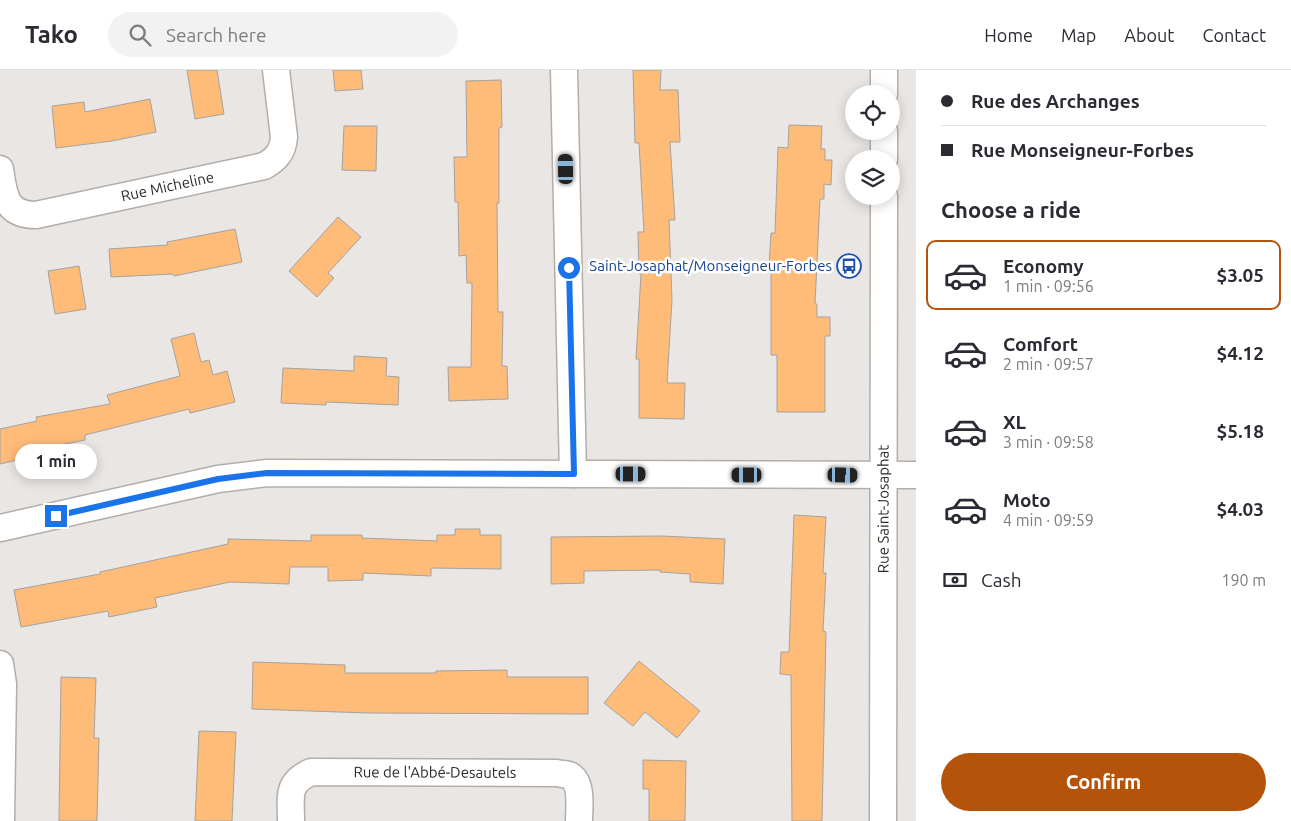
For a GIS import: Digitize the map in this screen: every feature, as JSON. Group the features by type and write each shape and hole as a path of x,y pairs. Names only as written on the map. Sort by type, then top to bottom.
{"street":[{"name":"Rue Micheline","path":"0,169 4,193 14,211 24,215 36,215 264,166 273,161 283,146 284,137 276,70"},
{"path":"564,70 574,474"},
{"path":"884,70 884,85"},
{"name":"Rue Saint-Josaphat","path":"883,821 884,205"},
{"path":"0,528 218,479 267,473 916,475"},
{"path":"0,664 3,684 1,821"},
{"name":"Rue de l'Abbé-Desautels","path":"291,821 291,793 294,783 301,776 311,772 557,773 569,775 576,782 579,794 579,821"}],"building":[{"path":"187,70 217,70 224,114 195,119"},
{"path":"333,70 361,70 363,89 335,91"},
{"path":"633,70 661,70 660,90 678,90 680,142 670,142 675,220 669,220 672,300 667,383 685,383 684,419 639,418 639,359 636,359 641,274 639,274 638,232 644,232 639,143 635,143"},
{"path":"501,80 502,127 499,128 499,203 497,203 498,312 503,312 502,366 507,366 508,399 449,401 448,367 471,367 472,283 467,283 466,255 459,256 458,202 455,202 454,157 467,157 466,81"},
{"path":"150,99 156,132 112,141 56,148 52,106 84,102 85,112"},
{"path":"789,125 822,126 821,149 825,149 825,160 832,160 831,185 824,184 824,199 820,199 815,304 817,304 817,317 830,317 830,336 825,336 825,412 777,412 777,355 771,355 771,267 769,266 771,233 775,233 778,147 788,148"},
{"path":"344,126 377,126 376,171 342,170"},
{"path":"338,217 361,237 328,273 334,278 317,297 289,271"},
{"path":"235,229 242,262 174,276 173,274 111,277 109,249 168,245 167,242"},
{"path":"79,266 86,309 55,314 48,271"},
{"path":"194,333 201,362 209,360 213,375 227,371 235,402 190,413 189,409 85,435 85,440 34,450 35,456 0,464 0,429 37,421 36,417 110,404 107,395 180,376 171,339"},
{"path":"354,356 387,358 386,376 399,377 398,405 326,402 326,405 281,403 283,368 354,371"},
{"path":"794,515 826,517 823,573 826,573 823,631 826,632 822,821 792,821 791,675 780,674 781,652 789,652"},
{"path":"455,529 480,529 480,535 501,535 501,569 431,568 431,576 363,573 363,580 328,581 328,567 290,567 289,584 230,582 155,598 157,607 109,617 108,611 21,627 14,590 100,574 100,572 228,544 228,539 311,541 311,535 362,535 362,538 437,541 437,535 455,535"},
{"path":"662,536 725,539 723,584 690,582 690,574 660,572 660,570 584,571 584,583 551,584 551,537"},
{"path":"639,661 700,711 677,738 645,712 633,726 604,703"},
{"path":"253,662 345,665 345,673 436,673 436,671 507,670 507,677 588,677 588,714 368,713 252,709"},
{"path":"61,677 96,678 94,738 99,738 97,821 59,821"},
{"path":"199,731 236,732 232,821 195,821"},
{"path":"643,760 686,761 685,821 649,821 649,789 643,789"}],"place":[{"name":"Saint-Josaphat/Monseigneur-Forbes","path":"849,266"}],"route":[{"path":"56,516 218,479 267,473 574,474 569,268"}]}
